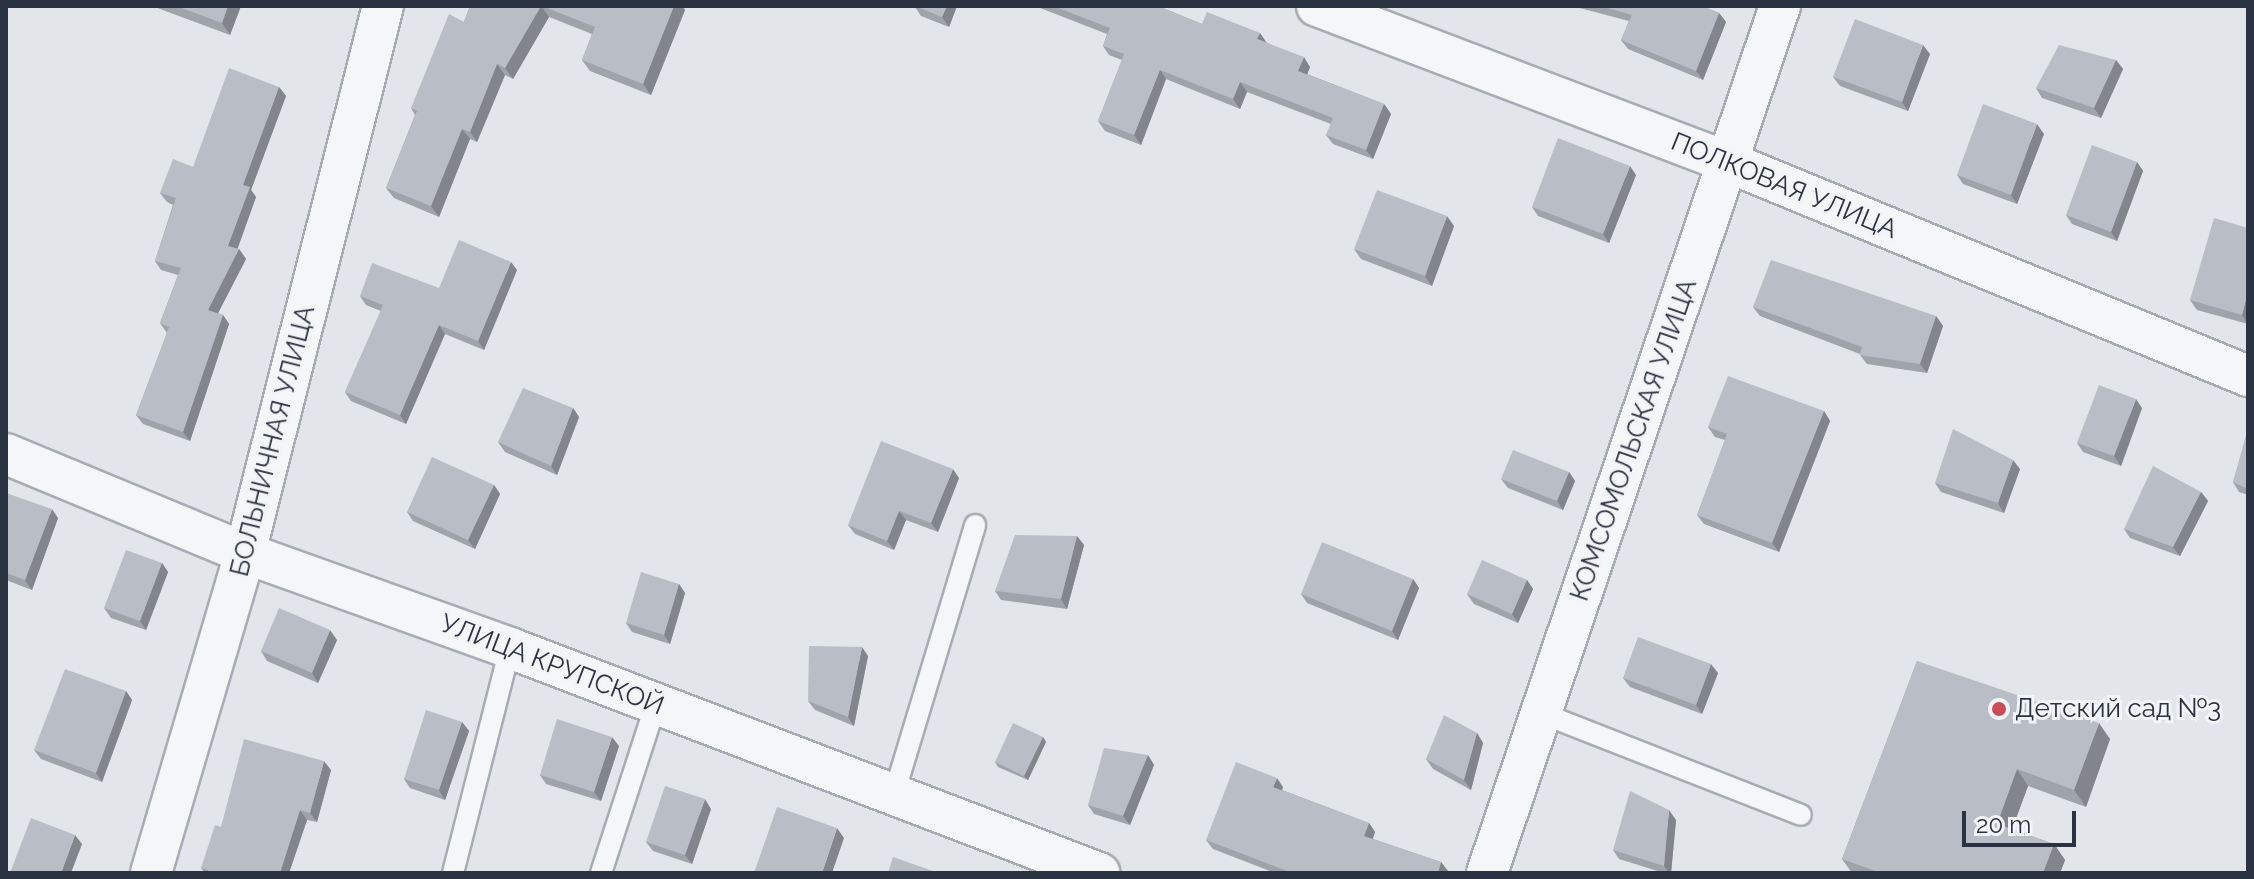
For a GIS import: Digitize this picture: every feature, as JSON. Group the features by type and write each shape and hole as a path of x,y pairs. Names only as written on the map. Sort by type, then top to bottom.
{"street":[{"name":"БОЛЬНИЧНАЯ УЛИЦА","path":"151,873 245,553 383,6"},
{"name":"ПОЛКОВАЯ УЛИЦА","path":"1317,6 1728,162 2248,376"},
{"name":"КОМСОМОЛЬСКАЯ УЛИЦА","path":"1487,873 1780,6"},
{"name":"УЛИЦА КРУПСКОЙ","path":"6,454 245,553 510,648 1099,873"}],"lane":[{"path":"894,794 975,525"},
{"path":"453,873 510,648"},
{"path":"601,873 656,704"},
{"path":"1541,713 1801,815"}],"building":[{"path":"176,6 228,6 222,23"},
{"path":"470,6 541,6 505,68 497,64 470,132 462,129 431,206 386,188 417,111 411,108 449,14 464,22"},
{"path":"542,6 674,6 643,84 582,60 595,27"},
{"path":"915,6 947,6 942,17"},
{"path":"1053,6 1158,6 1202,24 1207,12 1260,33 1257,39 1304,57 1298,71 1384,104 1366,150 1326,135 1333,118 1240,82 1233,99 1160,70 1134,135 1098,121 1124,54 1103,46 1110,28"},
{"path":"1600,6 1702,6 1719,13 1696,71 1621,40 1632,15"},
{"path":"1855,19 1923,45 1902,102 1833,77"},
{"path":"2059,45 2116,60 2094,108 2036,88"},
{"path":"229,68 279,87 243,185 250,187 228,246 239,249 208,310 223,315 183,432 136,415 169,327 160,323 181,268 155,261 176,198 160,193 173,159 193,167"},
{"path":"1983,104 2037,124 2011,195 1957,175"},
{"path":"1558,138 1630,166 1603,234 1532,207"},
{"path":"2092,145 2137,162 2111,232 2066,215"},
{"path":"1377,190 1447,216 1425,276 1354,249"},
{"path":"2214,218 2248,228 2248,301 2242,315 2190,300"},
{"path":"459,240 511,262 478,341 439,325 400,415 345,392 383,305 360,296 372,263 439,288"},
{"path":"1771,260 1936,316 1920,364 1860,355 1862,347 1753,307"},
{"path":"1728,376 1824,411 1772,543 1697,515 1727,434 1708,427"},
{"path":"2099,385 2136,399 2114,456 2077,443"},
{"path":"523,388 573,408 551,466 498,442"},
{"path":"1953,429 2013,460 1998,503 1935,483"},
{"path":"2248,436 2248,489 2233,482"},
{"path":"881,441 953,469 931,523 899,511 887,541 848,525"},
{"path":"1513,450 1569,472 1557,501 1501,479"},
{"path":"432,457 494,485 468,540 407,512"},
{"path":"2153,466 2201,492 2173,547 2124,529"},
{"path":"6,493 52,509 25,580 6,573"},
{"path":"1015,535 1077,536 1061,599 995,591"},
{"path":"1322,542 1413,579 1392,631 1301,594"},
{"path":"126,550 162,563 140,621 104,608"},
{"path":"1482,560 1527,580 1512,614 1467,594"},
{"path":"641,572 679,584 664,635 626,623"},
{"path":"279,608 330,630 312,673 261,651"},
{"path":"1638,637 1711,664 1696,705 1623,678"},
{"path":"809,646 862,647 848,717 808,701"},
{"path":"1917,661 2099,723 2074,790 2017,769 1997,824 2054,844 2043,873 1881,873 1842,859"},
{"path":"65,669 126,691 96,773 34,750"},
{"path":"426,710 462,722 439,790 404,779"},
{"path":"1444,715 1477,733 1464,780 1426,759"},
{"path":"557,719 612,737 594,792 540,775"},
{"path":"1013,723 1043,737 1024,776 995,762"},
{"path":"244,739 324,761 310,813 300,810 280,873 208,873 208,870 201,868 215,825 221,827"},
{"path":"1104,748 1148,755 1123,816 1088,805"},
{"path":"1236,762 1277,778 1273,787 1369,823 1364,836 1441,862 1438,873 1289,873 1206,840"},
{"path":"665,786 705,799 685,855 646,842"},
{"path":"1630,791 1669,810 1664,866 1613,850"},
{"path":"777,807 837,828 822,873 754,873"},
{"path":"31,818 75,835 61,873 10,873"},
{"path":"893,857 933,871 888,873"}],"place":[{"name":"Детский сад №3","path":"1999,709"}]}
